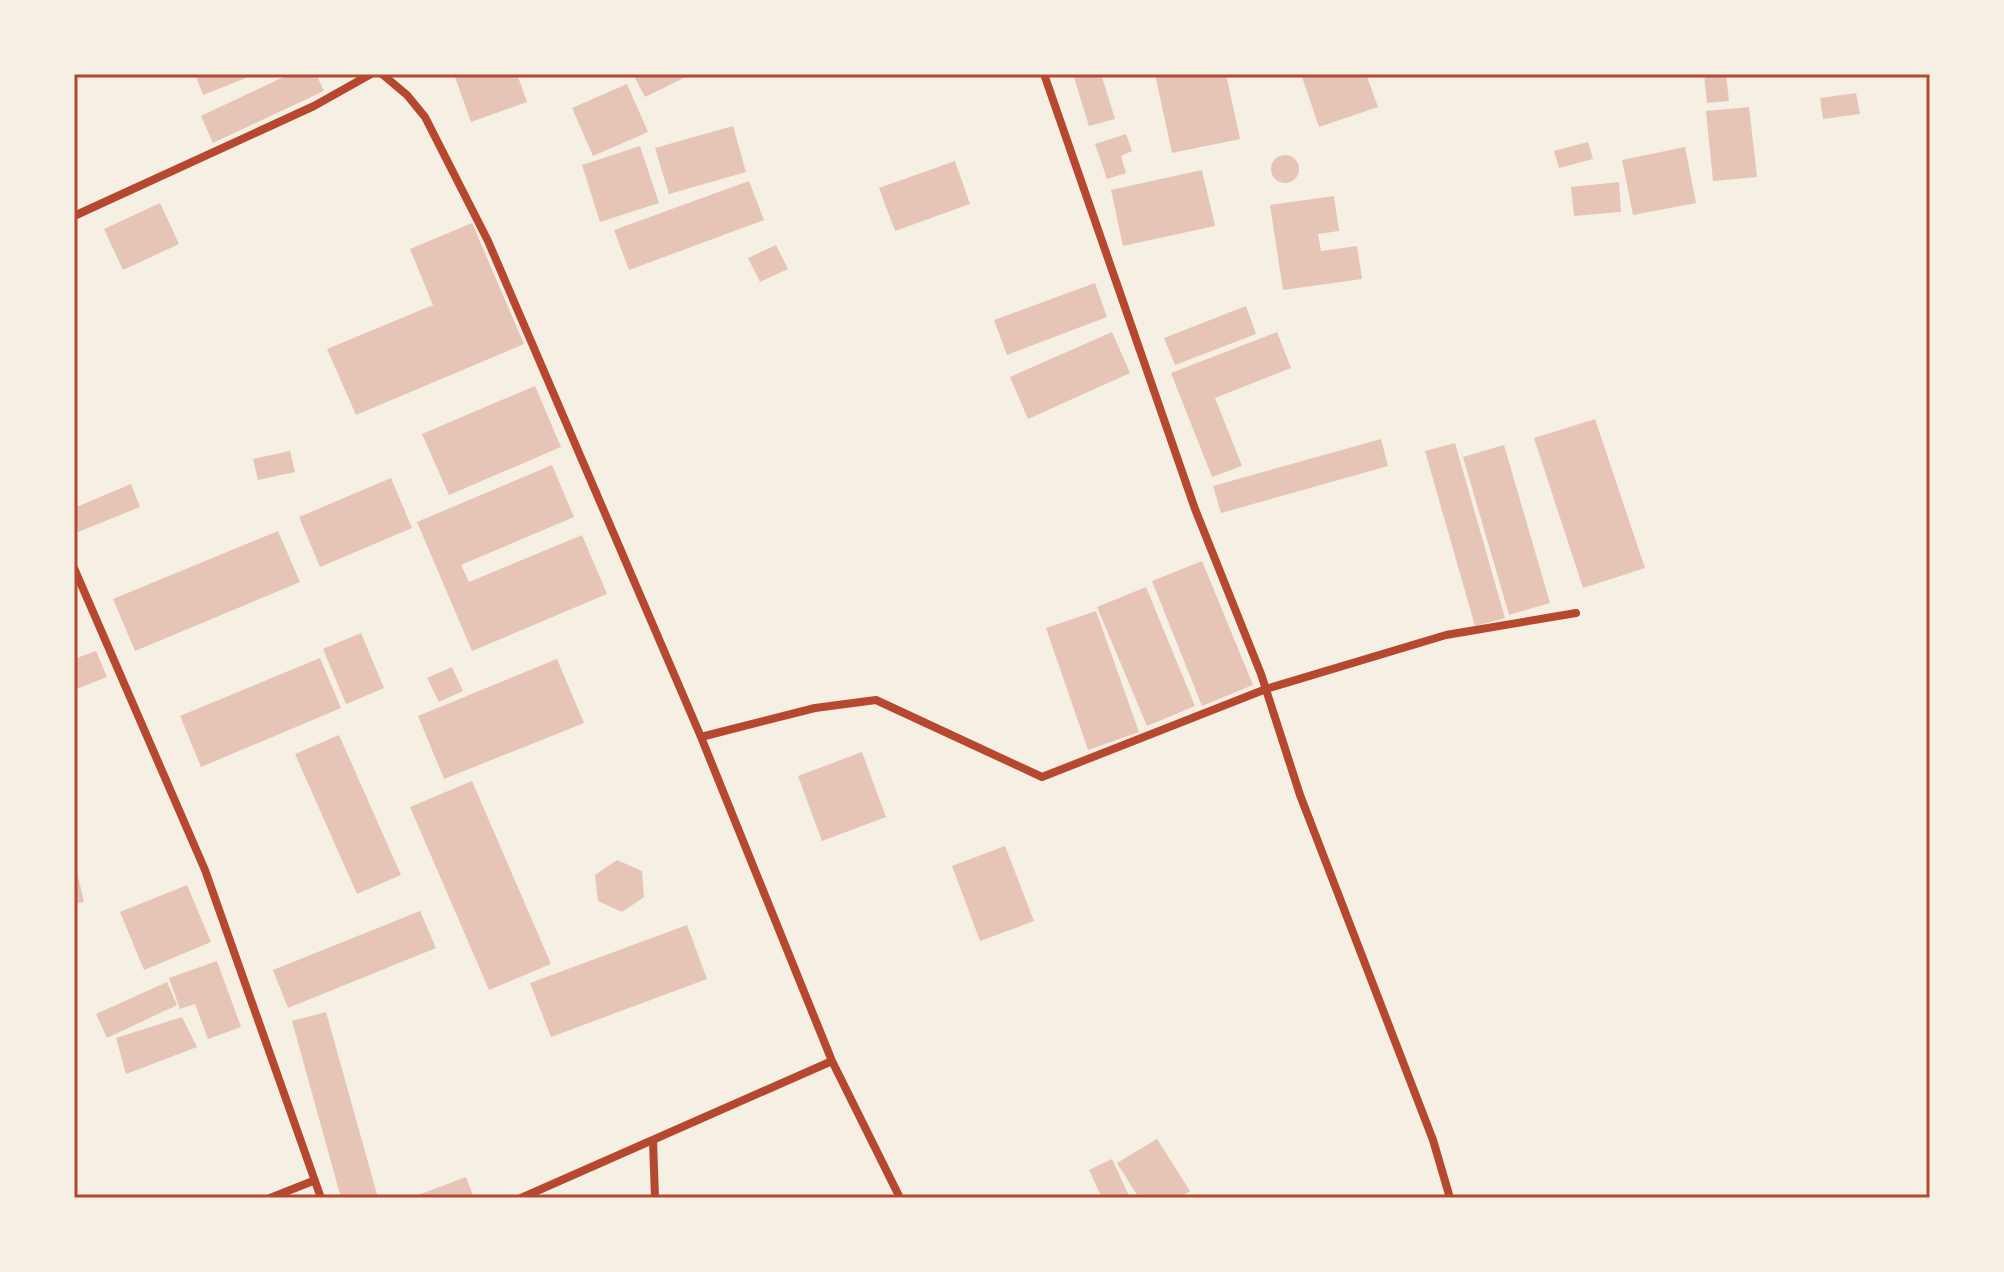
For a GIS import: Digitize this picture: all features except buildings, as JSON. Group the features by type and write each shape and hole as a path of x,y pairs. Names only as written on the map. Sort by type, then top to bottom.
{"street":[{"path":"74,216 314,106 371,74"},
{"path":"382,74 407,95 425,117 488,241 701,737 832,1061 900,1198"},
{"path":"1044,74 1195,509 1266,689 1300,795 1433,1140 1450,1198"},
{"path":"74,568 205,870 321,1198"},
{"path":"701,737 815,708 876,700 1042,777 1063,772 1266,689 1446,635 1576,613"},
{"path":"521,1198 832,1061"},
{"path":"653,1140 655,1198"},
{"path":"270,1198 313,1181"}]}
